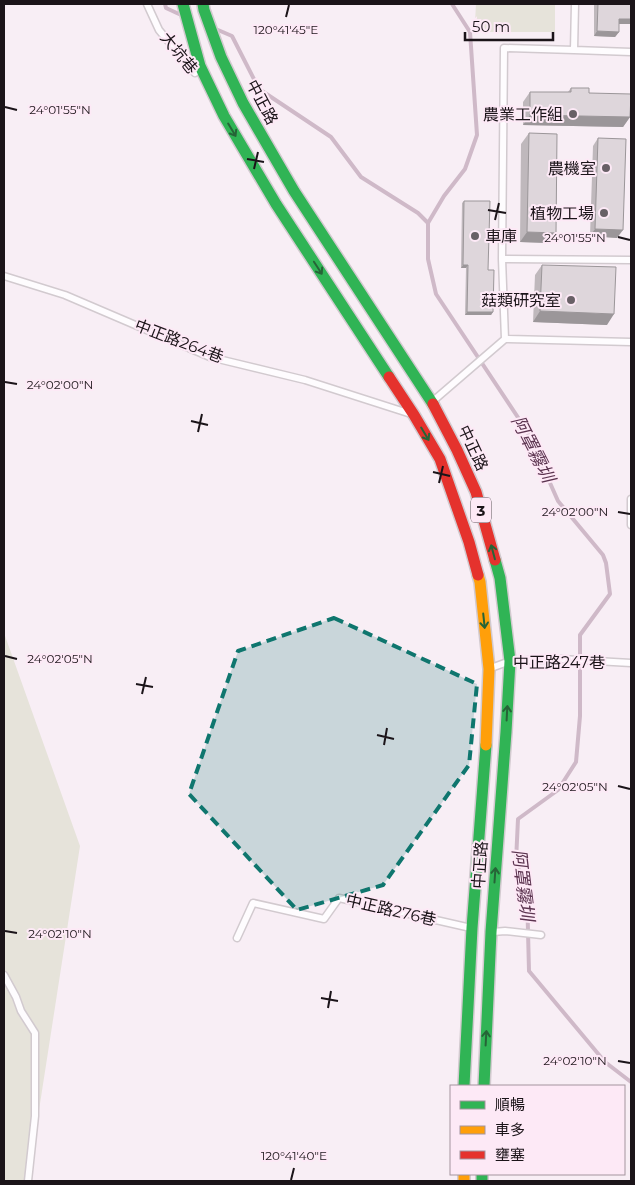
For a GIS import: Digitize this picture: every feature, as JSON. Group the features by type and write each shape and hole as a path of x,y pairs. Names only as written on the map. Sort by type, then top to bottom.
{"main road":[{"name":"中正路","path":"183,4 200,66 224,116 276,204 414,415 440,459 469,542 480,582 489,669 487,732 472,928 464,1085"},
{"name":"中正路","path":"203,4 222,56 243,103 294,191 432,402 457,450 476,492 500,578 510,660 491,932 484,1085"}],"lane":[{"name":"大坑巷","path":"147,4 159,30 216,99"},
{"path":"574,50 575,4"},
{"path":"505,339 502,259 504,48 631,52"},
{"path":"502,259 631,260"},
{"name":"中正路264巷","path":"4,276 65,295 210,357 305,380 414,415"},
{"path":"432,402 505,339 631,342"},
{"path":"631,499 631,525"},
{"name":"中正路247巷","path":"489,669 510,660 561,659 631,662"},
{"name":"中正路276巷","path":"237,938 252,903 324,919 339,898 491,932 505,931 541,935"},
{"path":"4,975 21,1011 35,1033 35,1116 28,1181"}],"highlighted area":[{"path":"334,618 477,684 469,765 383,885 297,910 189,794 238,651"}],"shaded area":[{"path":"476,4 555,4 555,32 480,32 475,22"},
{"path":"4,633 80,846 28,1181 4,1181"}],"building":[{"path":"598,4 631,4 631,19 619,19 619,32 597,31"},
{"path":"571,88 589,88 589,93 631,94 630,117 530,115 530,92 571,92"},
{"path":"529,133 557,134 556,233 527,232"},
{"path":"598,138 626,139 623,230 595,229"},
{"path":"464,201 490,201 488,270 494,270 493,312 467,312 468,265 463,265"},
{"name":"菇類研究室","path":"542,265 616,267 614,314 540,311"}],"waterway":[{"path":"165,4 166,8 179,14"},
{"name":"阿罩霧圳","path":"452,4 470,32 477,135 465,169 444,196 428,223 428,259 436,294 527,431 558,501 603,555 606,563 610,594 580,635 580,716 576,762 558,790 518,819 516,861 527,892 529,971 605,1062 631,1082"},
{"path":"218,30 232,36 259,89 331,137 361,177 418,213 428,223"}],"traffic: fast":[{"path":"183,4 200,66 224,116 276,204 389,377"},
{"path":"203,4 221,57 243,103 294,191 433,404"},
{"path":"484,1085 491,932 510,661 500,578 495,560"},
{"path":"464,1085 472,928 486,745"},
{"path":"482,1175 482,1181"}],"traffic: slow":[{"path":"478,575 489,669 486,745"},
{"path":"464,1175 464,1181"}],"traffic: jam":[{"path":"389,377 440,459 469,542 478,575"},
{"path":"433,404 476,492 495,560"}],"place":[{"name":"農業工作組","path":"573,114"},
{"name":"農機室","path":"606,168"},
{"name":"植物工場","path":"604,213"},
{"name":"車庫","path":"475,236"},
{"name":"菇類研究室","path":"571,300"}]}
